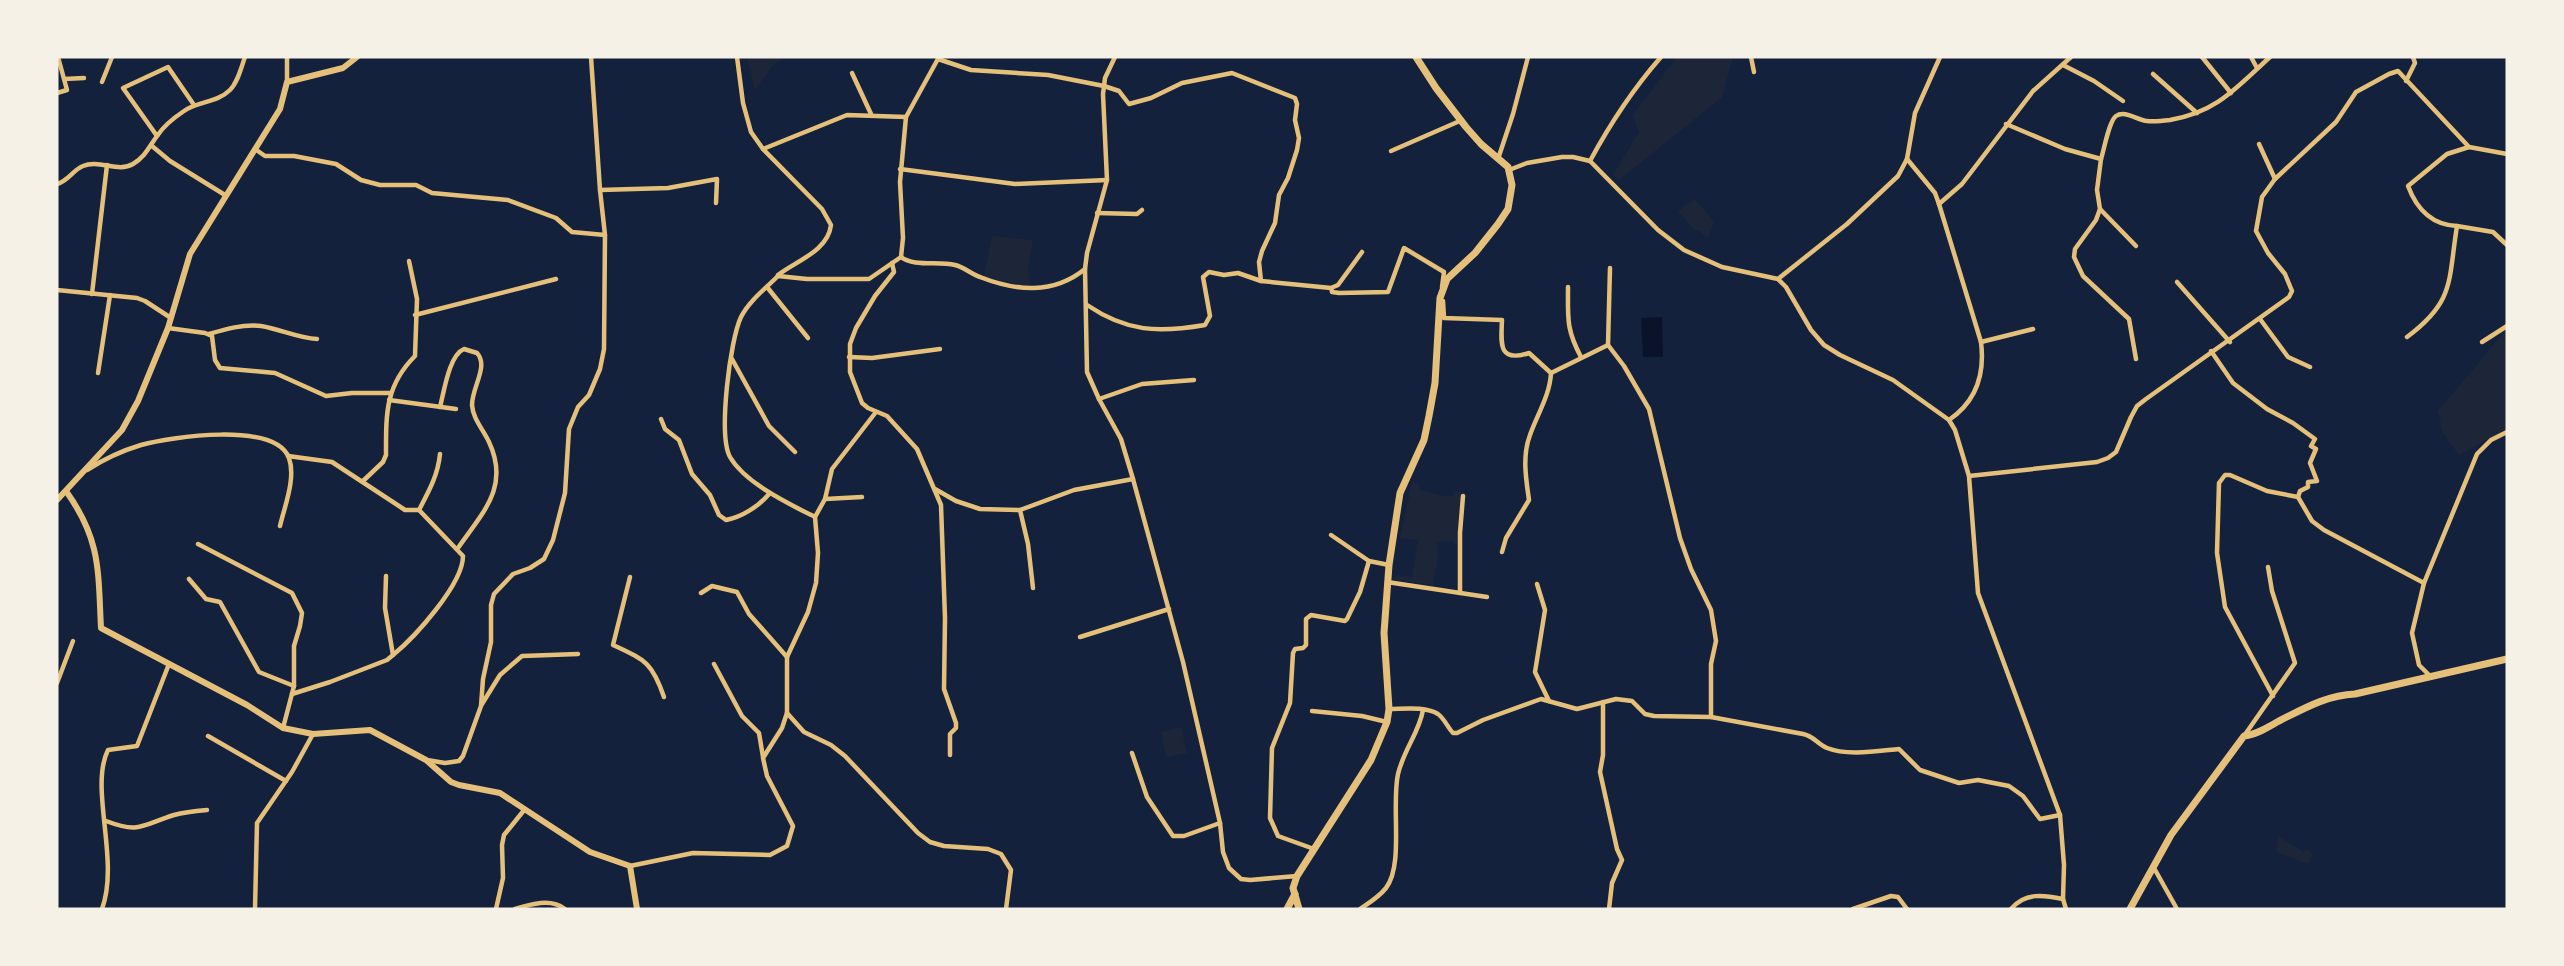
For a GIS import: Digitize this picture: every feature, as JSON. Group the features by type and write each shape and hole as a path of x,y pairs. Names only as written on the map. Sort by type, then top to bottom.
{"main road":[{"path":"1299,909 1293,888 1297,876 1371,760 1387,722 1389,709 1384,633 1389,565 1400,493 1424,440 1429,416 1435,383 1441,297 1448,279 1475,253 1508,209 1512,184 1509,170 1481,144 1461,120 1416,57"},
{"path":"2130,909 2171,835 2244,736 2256,733 2307,706 2338,695 2355,694 2429,675 2507,659"},
{"path":"1287,909 1295,894"}],"street":[{"path":"57,93 67,90 58,57"},
{"path":"102,82 112,57"},
{"path":"57,184 63,182 82,166 131,166 152,146 157,136 183,112 194,105 218,99 228,92 234,86 245,57"},
{"path":"57,500 122,430 138,401 168,328 190,254 280,109 287,82 287,57"},
{"path":"287,82 343,68 357,57"},
{"path":"481,706 483,679 491,642 491,605 494,594 513,574 530,568 544,559 553,540 565,493 569,429 578,407 589,395 600,369 604,330 605,235 591,57"},
{"path":"737,57 751,132 763,149 822,209 831,225 820,247 778,276 752,301 741,317 725,404 724,438 730,457 769,494 815,517"},
{"path":"1115,57 1104,86 1107,180 1084,269 1087,305 1087,372 1121,439 1133,479 1169,609 1220,823 1223,852 1229,868 1241,879 1297,876"},
{"path":"1498,159 1528,57"},
{"path":"1590,161 1607,129 1643,78 1661,57"},
{"path":"1751,57 1754,72"},
{"path":"1778,279 1880,194 1898,176 1907,159 1916,113 1941,57"},
{"path":"1939,204 1962,184 2033,91 2071,57"},
{"path":"2202,57 2231,93"},
{"path":"2251,57 2257,68"},
{"path":"2136,359 2129,319 2083,276 2074,257 2075,249 2096,220 2100,209 2097,190 2101,159 2112,119 2117,114 2123,113 2153,122 2170,120 2213,107 2270,57"},
{"path":"2406,81 2415,63 2413,57"},
{"path":"901,257 903,238 900,169 906,117 938,58 971,70 1048,75 1104,86 1119,91 1129,104 1151,98 1182,83 1232,73 1295,98 1297,104 1295,120 1299,138 1297,150 1288,178 1279,195 1275,223 1262,251 1259,262 1261,281"},
{"path":"2063,65 2094,81 2123,101"},
{"path":"157,136 123,88 168,67 194,105"},
{"path":"1970,476 2108,459 2116,452 2138,406 2211,351 2230,342 2289,297 2292,291 2285,274 2268,253 2256,231 2262,196 2276,179 2336,122 2356,92 2398,71 2469,147"},
{"path":"852,73 870,114"},
{"path":"2153,74 2197,113"},
{"path":"64,79 84,78"},
{"path":"763,149 847,115 906,117"},
{"path":"1391,152 1461,120"},
{"path":"2006,124 2065,149 2101,159"},
{"path":"2259,144 2276,179"},
{"path":"152,146 170,161 225,195"},
{"path":"2507,154 2469,147 2447,154 2408,186 2426,214 2440,225 2493,232 2507,245"},
{"path":"255,149 265,156 294,156 336,164 361,180 380,185 416,185 432,193 508,200 556,218 572,232 605,235"},
{"path":"1509,170 1527,163 1562,157 1590,161 1658,230 1684,250 1722,267 1778,279 1786,287 1811,330 1824,345 1840,356 1893,380 1949,420 1955,430 1970,476 1978,593 2061,815 2064,865 2063,899 2066,909"},
{"path":"1907,159 1935,193 1981,342 1983,361 1977,388 1960,413 1949,420"},
{"path":"92,294 107,165"},
{"path":"900,169 1015,184 1107,180"},
{"path":"600,190 668,188 717,179 717,202"},
{"path":"2100,209 2136,246"},
{"path":"1097,213 1137,214 1142,210"},
{"path":"2407,337 2432,317 2443,302 2449,282 2457,226"},
{"path":"1331,288 1332,292 1339,293 1388,292 1404,248 1444,272 1441,297 1444,318 1502,320 1501,346 1506,353 1514,356 1529,353 1551,373"},
{"path":"1087,305 1108,320 1146,330 1205,325 1210,316 1203,277 1209,272 1224,275 1238,273 1261,281 1331,288 1338,285 1362,252"},
{"path":"778,276 807,279 868,279 901,257"},
{"path":"901,257 914,262 954,265 1000,284 1025,289 1062,283 1084,269"},
{"path":"363,481 383,462 386,455 390,393 399,373 415,356 417,299 409,261"},
{"path":"892,263 894,272 875,296 856,328 849,357 850,372 862,403 887,416 916,449 941,505 944,689 956,723 956,728 950,734 950,755"},
{"path":"1610,268 1608,345 1624,366 1649,409 1680,538 1691,569 1711,610 1716,641 1711,664 1711,717"},
{"path":"415,315 556,279"},
{"path":"2177,282 2230,342"},
{"path":"767,287 808,338"},
{"path":"1568,287 1569,330 1581,357"},
{"path":"57,290 145,301 171,318"},
{"path":"98,373 110,295"},
{"path":"2260,319 2288,357 2310,367"},
{"path":"168,328 209,334 234,327 260,326 304,338 317,339"},
{"path":"2482,342 2507,326"},
{"path":"1981,342 2033,329"},
{"path":"209,334 212,336 215,360 220,368 275,373 326,396 390,393"},
{"path":"1551,373 1608,345"},
{"path":"440,407 448,374 458,352 464,349 477,353 482,363 481,373 472,394 473,414 495,456 497,475 496,484 488,503 458,548"},
{"path":"849,357 872,358 940,349"},
{"path":"2211,351 2233,383 2267,410 2293,423 2315,439 2311,446 2316,449 2310,463 2317,481 2308,482 2308,487 2300,491 2298,497"},
{"path":"732,359 768,426 795,452"},
{"path":"1502,552 1512,526 1529,500 1525,472 1529,438 1550,384 1551,373"},
{"path":"1099,399 1142,384 1194,380"},
{"path":"389,400 456,409"},
{"path":"764,758 782,728 787,713 787,657 813,598 818,553 815,517 825,499 832,469 876,412"},
{"path":"661,419 665,429 679,440 692,474 710,495 719,515 726,520 736,518 762,502 769,494"},
{"path":"2429,675 2419,665 2412,633 2424,583 2477,454 2491,440 2507,432"},
{"path":"84,472 113,454 156,441 220,435 263,438 283,449 288,456 291,469 280,526"},
{"path":"419,510 433,484 439,468 440,454"},
{"path":"288,456 332,462 405,510 419,510 458,548 463,556 457,576 436,609 393,656 330,682 292,694"},
{"path":"2273,696 2225,607 2217,553 2219,483 2225,475 2267,491 2298,497 2316,525 2424,583"},
{"path":"934,488 956,501 980,509 1020,510 1074,490 1133,479"},
{"path":"66,491 86,524 97,557 101,628 247,705 283,728 313,734 370,730 426,760 451,782 500,793 590,852 630,866 693,853 770,855 782,851 791,838 793,826 767,776 759,733 742,716 714,664"},
{"path":"1460,593 1460,533 1463,496"},
{"path":"825,499 862,497"},
{"path":"1020,510 1028,544 1034,588"},
{"path":"1331,535 1369,561 1389,565"},
{"path":"198,544 292,593 302,613 294,645 294,686 283,728"},
{"path":"1314,849 1278,836 1274,832 1270,818 1272,748 1290,703 1293,653 1295,649 1306,645 1306,619 1311,615 1345,621 1360,592 1369,561"},
{"path":"2244,736 2295,663 2272,591 2268,567"},
{"path":"386,576 385,608 393,656"},
{"path":"630,577 612,645 646,662 657,676 664,697"},
{"path":"189,579 206,599 220,602 259,672 294,686"},
{"path":"1387,582 1487,597"},
{"path":"1537,584 1545,610 1536,672 1549,701"},
{"path":"701,593 712,586 736,592 748,614 787,657"},
{"path":"1080,637 1169,609"},
{"path":"57,683 73,641"},
{"path":"426,760 445,764 459,761 463,756 481,706 500,675 522,656 578,654"},
{"path":"102,909 109,875 104,759 108,750 137,746 169,664"},
{"path":"1389,709 1423,710 1440,715 1447,727 1453,733 1457,733 1533,701 1549,701 1577,709 1616,699 1632,701 1645,714 1711,717 1813,736 1825,747 1842,752 1899,749 1920,770 1959,783 1978,780 2009,786 2024,796 2040,819 2061,815"},
{"path":"1603,702 1604,755 1600,772 1617,849 1622,860 1612,883 1609,909"},
{"path":"1360,909 1387,887 1395,869 1398,778 1402,758 1416,732 1423,710"},
{"path":"1312,711 1362,716 1387,722"},
{"path":"787,713 804,732 838,750 908,823 930,842 958,848 987,849 1001,854 1011,870 1006,909"},
{"path":"255,909 257,823 286,781 313,734"},
{"path":"208,736 286,781"},
{"path":"1132,753 1147,796 1173,836 1184,836 1220,823"},
{"path":"496,909 502,878 504,835 525,809"},
{"path":"106,821 134,829 174,815 207,810"},
{"path":"630,866 637,909"},
{"path":"2154,868 2177,909"},
{"path":"2011,909 2029,896 2045,895 2063,899"},
{"path":"1853,909 1891,896 1898,897 1907,909"},
{"path":"515,909 546,903 561,905 565,909"}],"shaded area":[{"path":"747,57 785,57 774,64 755,90"},
{"path":"1677,57 1733,57 1722,97 1619,180 1613,175 1639,132 1633,115"},
{"path":"1695,199 1714,222 1708,238 1698,230 1696,232 1678,211"},
{"path":"992,236 1033,240 1028,267 1030,285 1015,285 984,276"},
{"path":"1662,317 1663,357 1643,357 1641,318"},
{"path":"2507,329 2507,429 2459,455 2443,433 2438,411"},
{"path":"1412,482 1420,484 1419,490 1443,496 1453,496 1455,491 1461,492 1457,545 1454,545 1453,541 1437,542 1438,555 1433,585 1395,580 1396,575 1412,577 1418,540 1400,538"},
{"path":"1181,727 1187,753 1166,757 1161,732"},
{"path":"2278,836 2304,852 2306,849 2313,854 2308,864 2276,852"}]}
